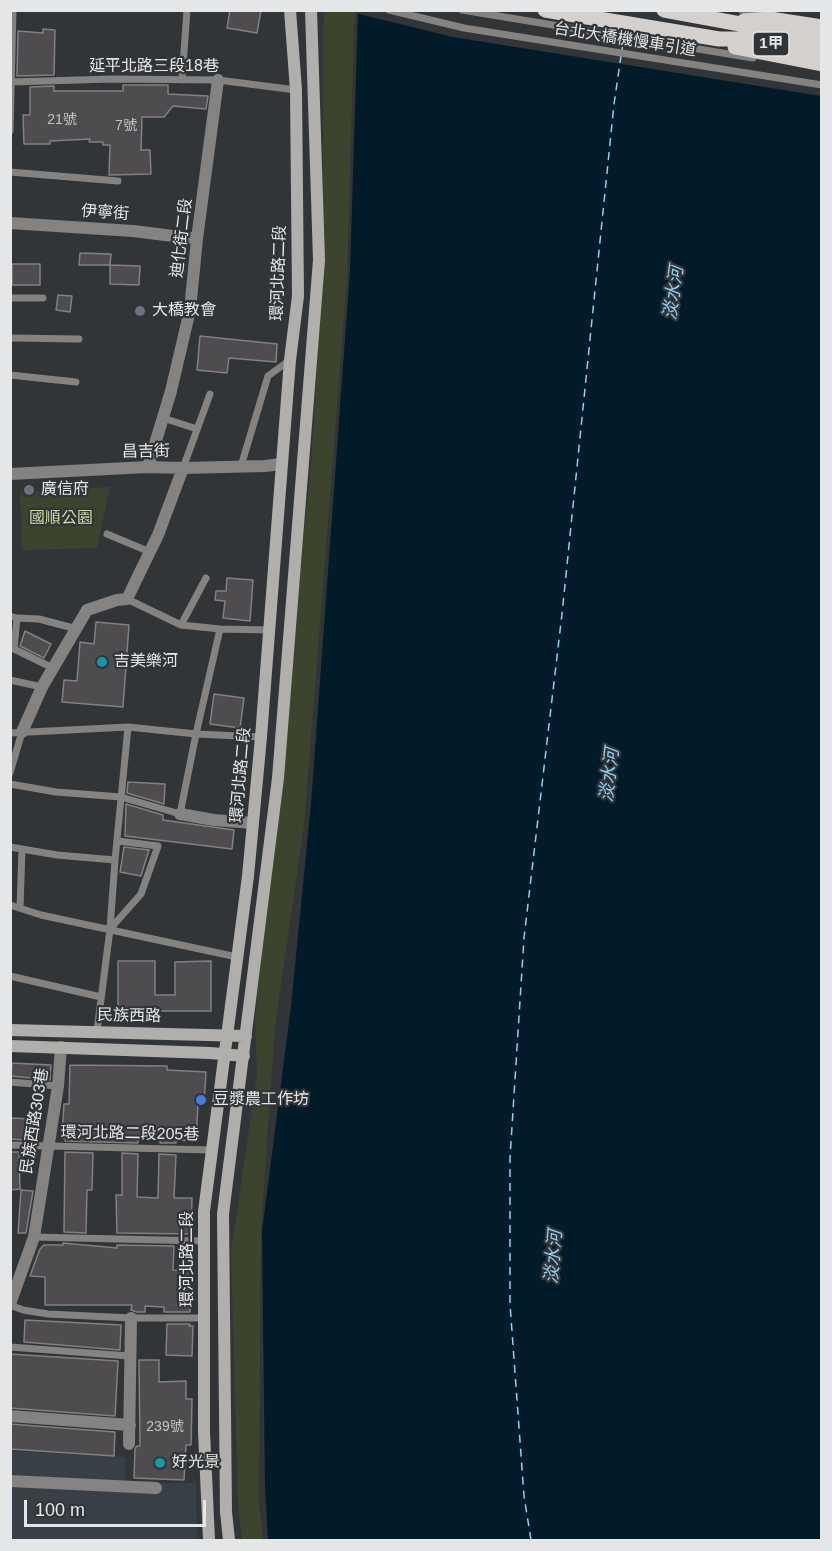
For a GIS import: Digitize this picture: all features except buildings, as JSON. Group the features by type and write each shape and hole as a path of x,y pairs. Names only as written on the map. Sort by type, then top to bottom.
{"main road":[{"name":"環河北路二段","path":"208,1540 203,1241 205,1200 253,824 281,464 298,296 296,90 290,10"},
{"path":"229,1540 226,1512 223,1214 278,778 319,260 311,10"},
{"name":"1甲","path":"544,10 719,39 742,39 822,52"},
{"name":"1甲","path":"664,10 737,16 760,30 822,39"},
{"path":"737,16 822,27"},
{"path":"719,39 739,49 822,64"},
{"name":"民族西路","path":"10,1030 246,1036"},
{"name":"民族西路","path":"10,1046 244,1056"}],"street":[{"name":"迪化街二段","path":"148,467 171,391 190,310 218,80"},
{"name":"伊寧街","path":"10,223 133,231 197,239"},
{"name":"昌吉街","path":"10,474 148,467 281,464"},
{"path":"16,733 87,610 127,599 150,552 183,468"},
{"path":"180,814 253,824"},
{"name":"民族西路303巷","path":"10,1304 34,1237 58,1086 61,1047"},
{"path":"129,1444 129,1356 132,1318"},
{"path":"10,1416 130,1425"},
{"path":"10,1481 156,1488"}],"lane":[{"path":"10,131 13,10"},
{"path":"182,80 187,10"},
{"name":"台北大橋機慢車引道","path":"389,10 464,28 822,85"},
{"name":"台北大橋機慢車引道","path":"462,10 822,69"},
{"name":"延平北路三段18巷","path":"11,82 113,79 218,80 296,90"},
{"path":"10,172 118,181"},
{"path":"10,298 43,298"},
{"path":"10,338 79,339"},
{"path":"241,466 268,375 290,360"},
{"path":"10,375 76,382"},
{"path":"183,468 210,394"},
{"path":"163,418 197,429"},
{"path":"107,534 150,552"},
{"path":"181,625 206,578"},
{"path":"127,599 181,625 268,630"},
{"path":"53,668 14,650 14,617 39,619 77,629"},
{"path":"10,784 56,792 121,797 180,814 220,629"},
{"path":"10,680 42,687"},
{"path":"97,1031 110,928 128,727"},
{"path":"10,773 16,733 128,727 196,734 261,737"},
{"path":"110,928 141,894 158,846 118,841"},
{"path":"10,847 57,855 115,860"},
{"path":"20,908 22,849"},
{"path":"10,905 41,915 237,957"},
{"path":"10,976 101,997"},
{"path":"10,1082 58,1086"},
{"name":"環河北路二段205巷","path":"10,1145 212,1150"},
{"path":"34,1237 203,1241"},
{"path":"10,1304 23,1310 48,1314 132,1318 204,1318"},
{"path":"10,1347 129,1356"}],"shaded area":[{"path":"10,1451 125,1457 125,1483 196,1483 197,1540 11,1540"}],"green space":[{"path":"325,11 356,11 347,278 304,826 275,1026 261,1229 259,1502 263,1540 242,1540 238,1504 231,1252 257,1074 255,1019 311,465 323,264 323,24"},
{"name":"國順公園","path":"110,487 97,548 22,550 20,492"}],"water":[{"name":"淡水河","path":"358,11 821,11 821,1540 268,1540 265,1487 262,1231 291,1006 311,804 350,271"}],"pier":[{"path":"355,10 821,11 821,96 453,37 355,13"}],"ferry route":[{"path":"622,51 623,38"},
{"path":"531,1540 524,1496 510,1304 510,1158 524,938 562,614 614,104 621,56"}],"place":[{"name":"大橋教會","path":"140,311"},
{"name":"廣信府","path":"29,490"},
{"name":"吉美樂河","path":"102,662"},
{"name":"豆漿農工作坊","path":"201,1100"},
{"name":"好光景","path":"160,1463"}]}
